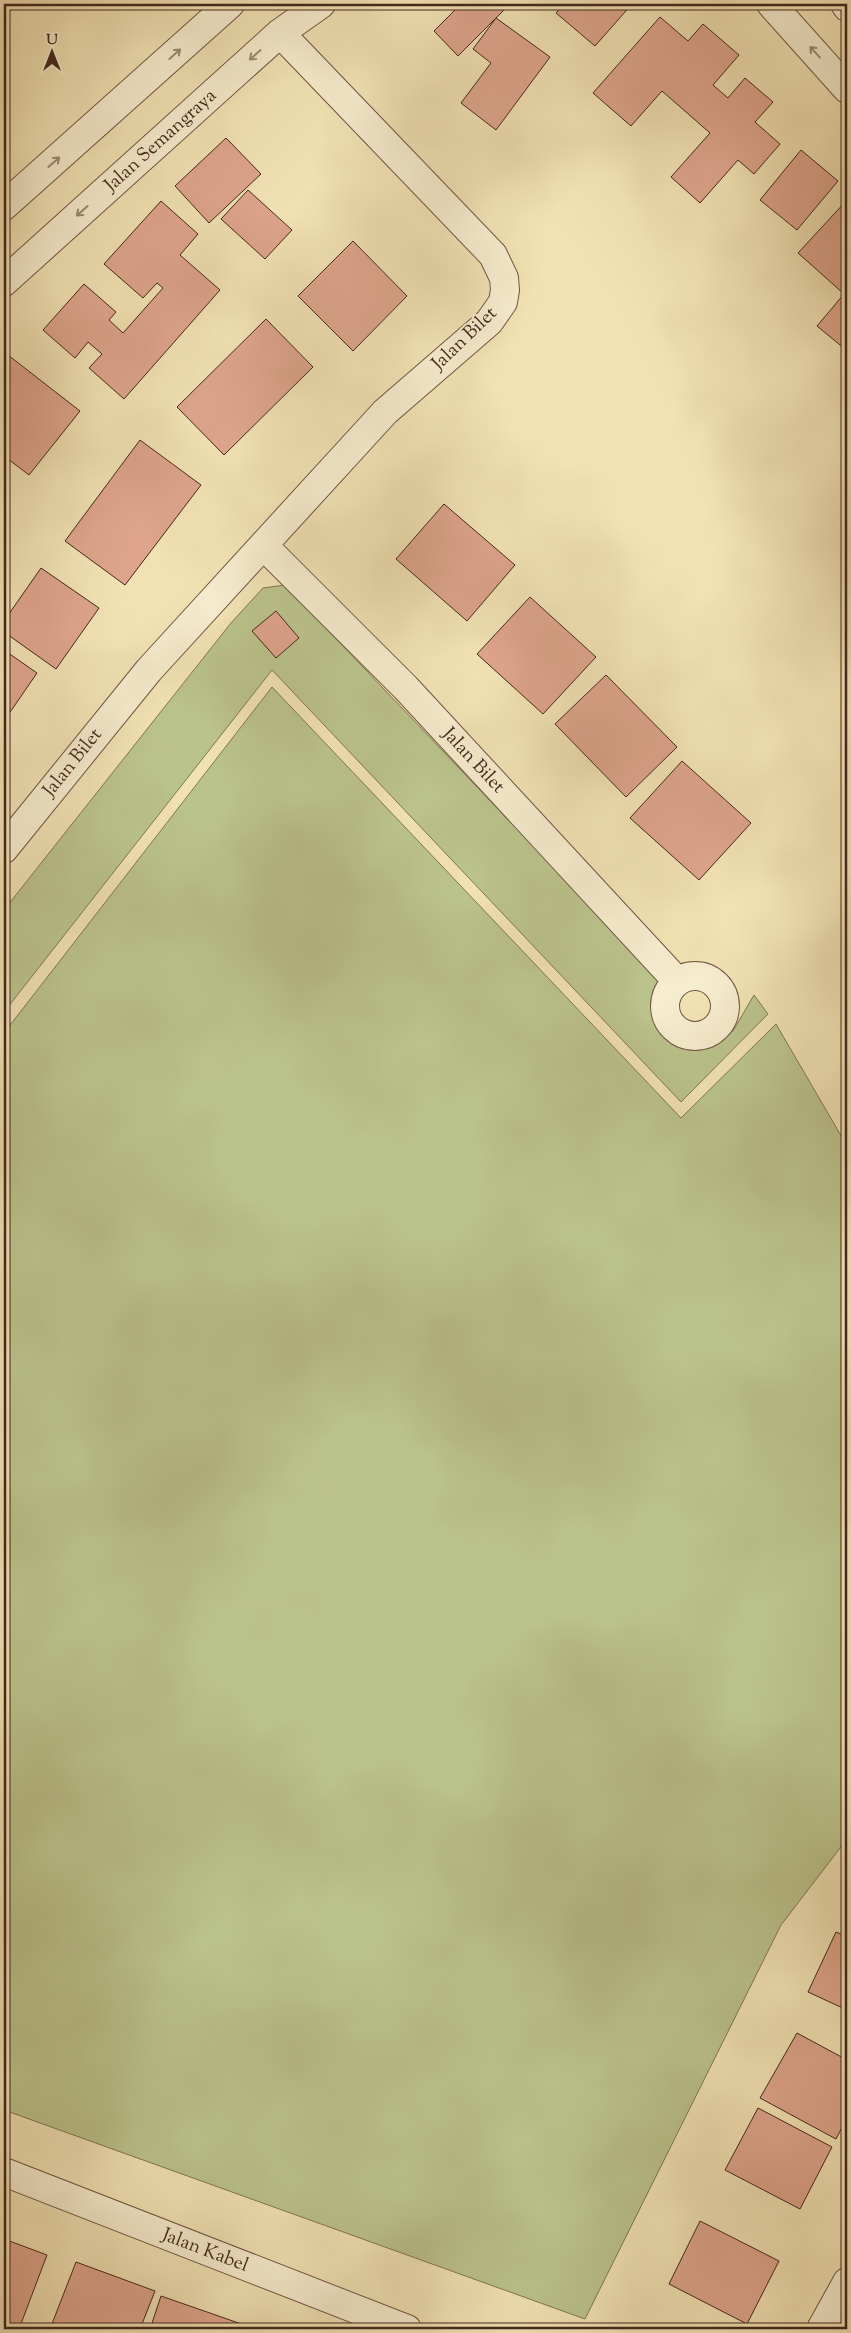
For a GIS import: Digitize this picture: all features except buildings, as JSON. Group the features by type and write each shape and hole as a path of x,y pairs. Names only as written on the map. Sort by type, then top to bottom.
{"street":[{"path":"4,206 230,4"},
{"name":"Jalan Semangraya","path":"4,282 280,33 321,4"},
{"path":"771,4 847,89"},
{"name":"Jalan Bilet","path":"4,848 148,670 264,546 385,412 489,322 503,302 504,278 493,254 280,33"},
{"name":"Jalan Bilet","path":"264,546 406,688 678,980"},
{"name":"Jalan Kabel","path":"4,2172 407,2329"},
{"path":"821,2329 847,2282"}],"green space":[{"path":"285,585 672,992 668,1005 695,1035 733,1031 754,995 768,1014 681,1102 272,670 4,1012 4,910 231,623 263,588"},
{"path":"272,687 681,1118 776,1024 847,1146 847,1839 781,1925 585,2319 4,2110 4,1033"}]}
